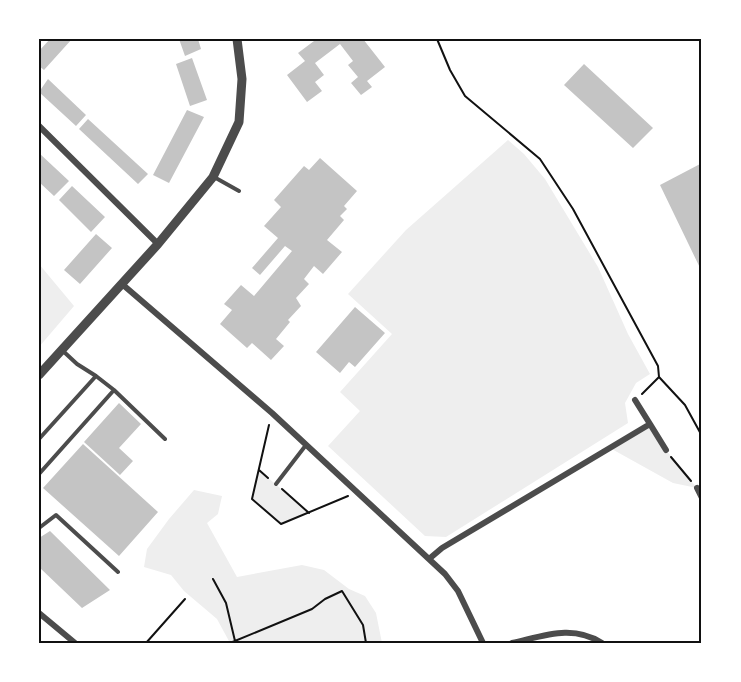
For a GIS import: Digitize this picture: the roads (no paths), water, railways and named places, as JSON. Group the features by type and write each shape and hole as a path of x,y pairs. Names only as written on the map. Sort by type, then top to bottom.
{"street":[{"path":"39,375 158,244 213,177 239,122 242,79 237,39"},
{"path":"39,126 158,244"},
{"path":"122,284 306,445 429,559 458,591 483,643"},
{"path":"635,400 666,450"},
{"path":"429,559 442,548 650,424"},
{"path":"697,488 702,498"},
{"path":"39,613 75,643"},
{"path":"512,643 564,631 585,635 602,643"}],"lane":[{"path":"213,177 239,191"},
{"path":"62,349 77,364 114,390 165,438"},
{"path":"39,439 96,376"},
{"path":"39,474 114,390"},
{"path":"276,484 306,445"},
{"path":"39,528 56,515 117,572"}]}
